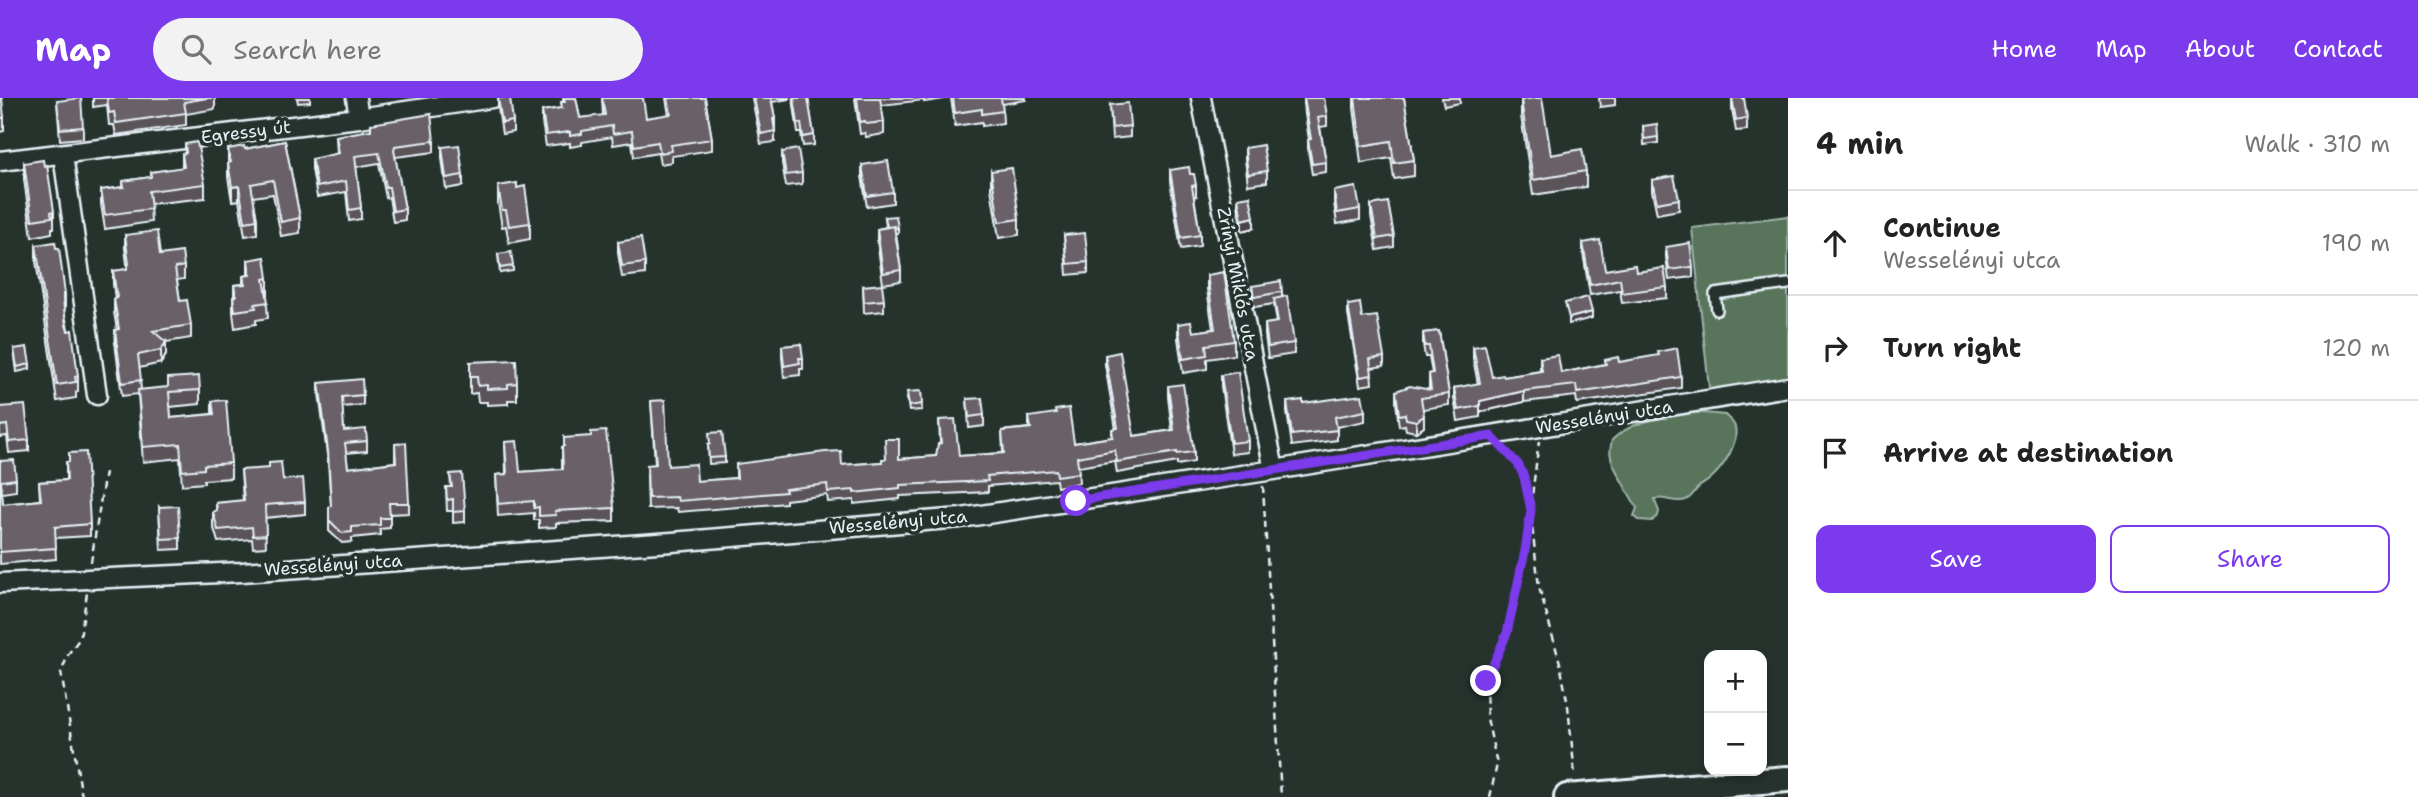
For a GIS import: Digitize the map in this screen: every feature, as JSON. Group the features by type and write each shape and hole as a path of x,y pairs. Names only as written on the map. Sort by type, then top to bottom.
{"street":[{"path":"356,98 359,118"},
{"name":"Egressy út","path":"0,161 359,118 492,98"},
{"name":"Zrínyi Miklós utca","path":"1201,98 1268,471"},
{"path":"63,155 97,395"},
{"name":"Wesselényi utca","path":"0,583 256,571 658,543 961,518 1788,387"},
{"path":"1567,797 1788,779"}],"lane":[{"path":"1704,296 1788,284"},
{"path":"1715,294 1717,310"}],"path":[{"path":"1490,797 1497,764 1487,718 1486,681 1507,633 1525,551 1541,428"},
{"path":"1491,436 1518,464 1524,477 1531,510 1539,587 1560,663 1589,796"},
{"path":"1268,471 1281,797"},
{"path":"90,569 104,472"},
{"path":"82,797 61,672 69,653 80,638 88,582"}],"green space":[{"path":"1788,216 1788,385 1710,397 1692,228"},
{"path":"1693,412 1725,415 1732,422 1736,434 1729,455 1715,474 1690,498 1682,501 1654,499 1659,511 1658,516 1652,521 1639,520 1634,516 1637,508 1612,462 1612,440 1640,423"}],"building":[{"path":"2,98 4,118 0,118"},
{"path":"81,98 83,127 60,129 57,101"},
{"path":"107,98 207,98 184,102 186,113 116,123 114,112 109,113"},
{"path":"498,98 510,98 513,121 502,123"},
{"path":"564,98 576,98 580,118 605,115 602,98 643,98 646,118 671,114 668,98 705,98 712,139 671,145 672,151 660,153 658,142 634,146 632,131 613,134 612,126 570,136 570,132 546,135 542,111 562,108 561,102 565,102"},
{"path":"754,98 771,98 775,131 761,134"},
{"path":"794,98 808,98 814,135 803,137"},
{"path":"857,98 880,98 884,122 860,122"},
{"path":"953,98 1001,98 1003,111 982,114 982,109 955,113"},
{"path":"1304,98 1324,98 1327,116 1318,118 1326,162 1312,164"},
{"path":"1355,98 1404,98 1414,160 1394,163 1391,141 1361,146"},
{"path":"1542,98 1551,155 1582,149 1586,171 1533,180 1521,100"},
{"path":"1732,98 1744,98 1747,118 1736,120"},
{"path":"1128,103 1130,126 1112,128 1110,105"},
{"path":"431,114 434,141 395,146 405,209 393,211 379,153 355,156 361,208 349,210 346,181 317,187 312,159 339,153 336,136 371,130 371,124"},
{"path":"1657,124 1658,137 1644,139 1643,126"},
{"path":"285,141 300,218 281,222 273,180 251,184 257,220 245,222 239,186 232,187 228,149 244,146 245,149"},
{"path":"197,142 205,184 149,191 151,209 105,215 101,190 124,187 123,181 151,177 151,172 184,167 182,154 186,153 185,144"},
{"path":"459,145 463,175 446,178 442,147"},
{"path":"1263,145 1267,171 1248,174 1245,148"},
{"path":"798,149 802,173 786,175 782,152"},
{"path":"43,160 44,166 47,165 54,211 51,212 52,217 32,220 24,163"},
{"path":"888,161 893,192 867,196 862,165"},
{"path":"1189,167 1190,174 1194,174 1196,185 1192,186 1200,235 1181,238 1170,170"},
{"path":"1012,168 1019,219 999,222 991,171"},
{"path":"1674,176 1679,199 1657,203 1652,180"},
{"path":"517,183 517,188 525,186 530,223 509,226 506,210 502,210 498,186"},
{"path":"1356,187 1360,209 1337,213 1334,191"},
{"path":"1250,196 1254,217 1242,220 1238,198"},
{"path":"1388,202 1394,236 1377,239 1371,205"},
{"path":"896,216 898,228 887,227 885,217"},
{"path":"894,226 901,270 883,273 877,229"},
{"path":"157,231 160,255 182,252 184,266 175,268 180,301 187,300 191,325 153,331 166,342 161,350 138,355 141,380 122,383 115,330 119,329 113,271 127,269 129,264 125,235"},
{"path":"1085,233 1088,262 1067,264 1064,235"},
{"path":"641,238 645,263 622,266 618,242"},
{"path":"1600,240 1605,270 1635,265 1636,272 1664,268 1667,287 1622,293 1620,279 1590,285 1583,243"},
{"path":"55,242 56,248 59,248 66,325 68,331 72,330 78,376 75,377 76,382 57,385 36,245"},
{"path":"1690,243 1693,267 1669,270 1666,247"},
{"path":"511,252 513,266 500,268 498,254"},
{"path":"265,257 268,278 264,279 268,302 255,304 256,308 235,311 234,285 245,284 243,276 250,275 248,260"},
{"path":"1224,272 1234,341 1206,345 1207,355 1183,359 1178,324 1191,322 1193,332 1215,329 1207,275"},
{"path":"1281,281 1282,292 1254,297 1252,286"},
{"path":"882,284 884,300 864,302 863,286"},
{"path":"1287,296 1294,343 1268,347 1265,324 1278,322 1274,299"},
{"path":"1588,297 1592,312 1569,318 1565,303"},
{"path":"1360,303 1362,318 1377,316 1384,357 1370,359 1372,375 1360,377 1348,305"},
{"path":"1439,331 1449,394 1421,398 1424,416 1416,421 1406,419 1405,414 1399,415 1396,391 1410,386 1431,390 1429,374 1433,373 1429,346 1425,346 1423,333"},
{"path":"801,344 803,358 799,358 800,363 784,366 782,346"},
{"path":"1485,345 1492,377 1542,371 1540,358 1558,355 1561,373 1606,364 1605,360 1618,357 1619,362 1659,355 1658,352 1677,348 1681,377 1577,393 1576,385 1524,391 1480,401 1480,406 1458,410 1454,388 1480,383 1473,347"},
{"path":"27,347 30,364 17,367 14,349"},
{"path":"1120,352 1134,436 1174,430 1168,386 1183,384 1194,452 1177,452 1117,462 1115,450 1077,457 1079,473 1057,476 1056,470 987,476 988,481 900,485 900,488 854,493 854,490 828,492 827,484 785,489 786,492 678,501 677,497 648,498 647,465 656,464 651,401 665,400 668,466 696,464 697,481 737,478 736,464 825,452 841,451 842,465 882,462 882,459 886,459 885,439 899,439 899,459 936,456 938,444 941,443 939,420 955,419 959,456 1004,453 1002,431 1031,428 1029,417 1056,413 1055,410 1069,408 1074,443 1113,437 1112,429 1118,428 1105,355"},
{"path":"516,360 517,383 508,384 508,388 487,389 487,385 478,386 477,377 470,377 470,362"},
{"path":"1238,372 1248,441 1231,443 1221,375"},
{"path":"199,376 200,390 169,392 171,418 214,414 212,401 226,400 231,463 204,465 204,469 182,471 180,444 143,447 138,390 168,387 168,378"},
{"path":"362,379 363,395 342,397 344,431 366,429 367,441 345,443 348,468 396,462 395,444 406,443 409,503 389,503 390,518 380,518 380,525 352,527 352,532 342,533 329,520 331,505 328,451 319,383"},
{"path":"921,391 922,404 909,406 907,392"},
{"path":"1362,395 1365,411 1335,417 1337,430 1292,435 1287,402 1303,400 1303,403"},
{"path":"982,398 984,415 969,417 967,399"},
{"path":"25,405 29,440 9,442 7,425 0,426 0,407"},
{"path":"606,431 614,508 555,511 556,515 539,516 539,507 534,508 534,501 498,504 496,475 507,474 505,442 517,441 520,472 563,469 564,438 591,436 591,432"},
{"path":"722,432 725,457 709,458 709,433"},
{"path":"86,452 90,524 55,527 56,548 0,552 0,461 14,460 16,479 1,481 3,504 41,500 39,482 67,480 66,462 69,462 69,453"},
{"path":"281,462 283,480 303,478 305,502 265,505 266,535 253,536 252,527 218,530 213,512 217,510 216,503 244,500 241,470 269,468 269,463"},
{"path":"462,473 465,511 453,512 453,499 447,500 446,487 452,487 450,474"},
{"path":"178,506 180,538 161,539 159,507"}],"route":[{"path":"1076,501 1491,436 1518,464 1524,477 1531,510 1507,633 1486,681"}]}
